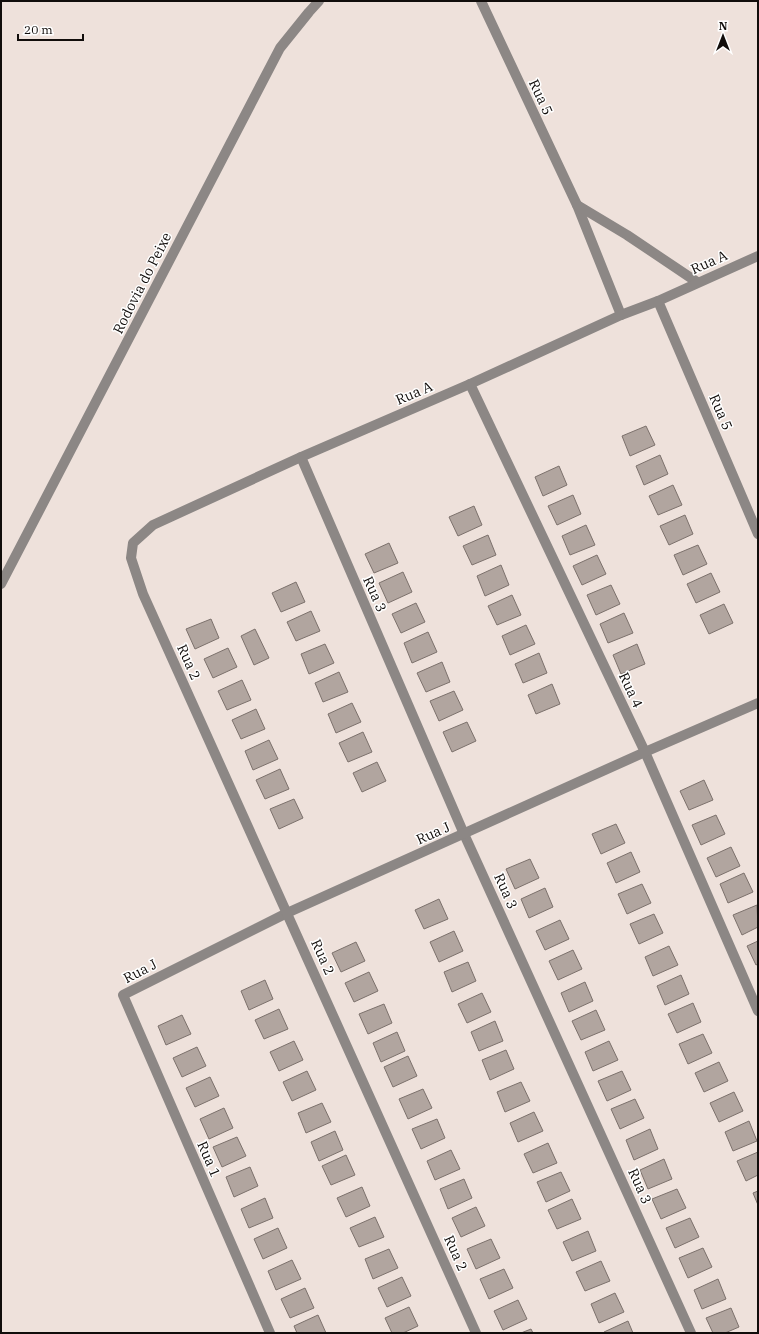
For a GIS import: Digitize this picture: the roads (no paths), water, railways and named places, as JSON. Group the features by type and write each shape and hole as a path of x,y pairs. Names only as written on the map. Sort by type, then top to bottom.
{"street":[{"name":"Rodovia do Peixe","path":"1,584 280,48 308,12 319,1"},
{"name":"Rua 5","path":"480,1 577,206 621,315"},
{"path":"577,206 627,235 697,282"},
{"name":"Rua A","path":"143,594 131,558 132,550 134,543 153,525 300,457 470,384 621,315 658,301 697,282 758,256"},
{"name":"Rua 5","path":"658,301 758,534"},
{"name":"Rua 4","path":"470,384 645,752 758,1011"},
{"name":"Rua 3","path":"300,457 464,834 691,1333"},
{"name":"Rua 2","path":"143,594 476,1333"},
{"name":"Rua J","path":"123,995 287,913 645,752 758,703"},
{"name":"Rua 1","path":"123,995 270,1333"}]}
